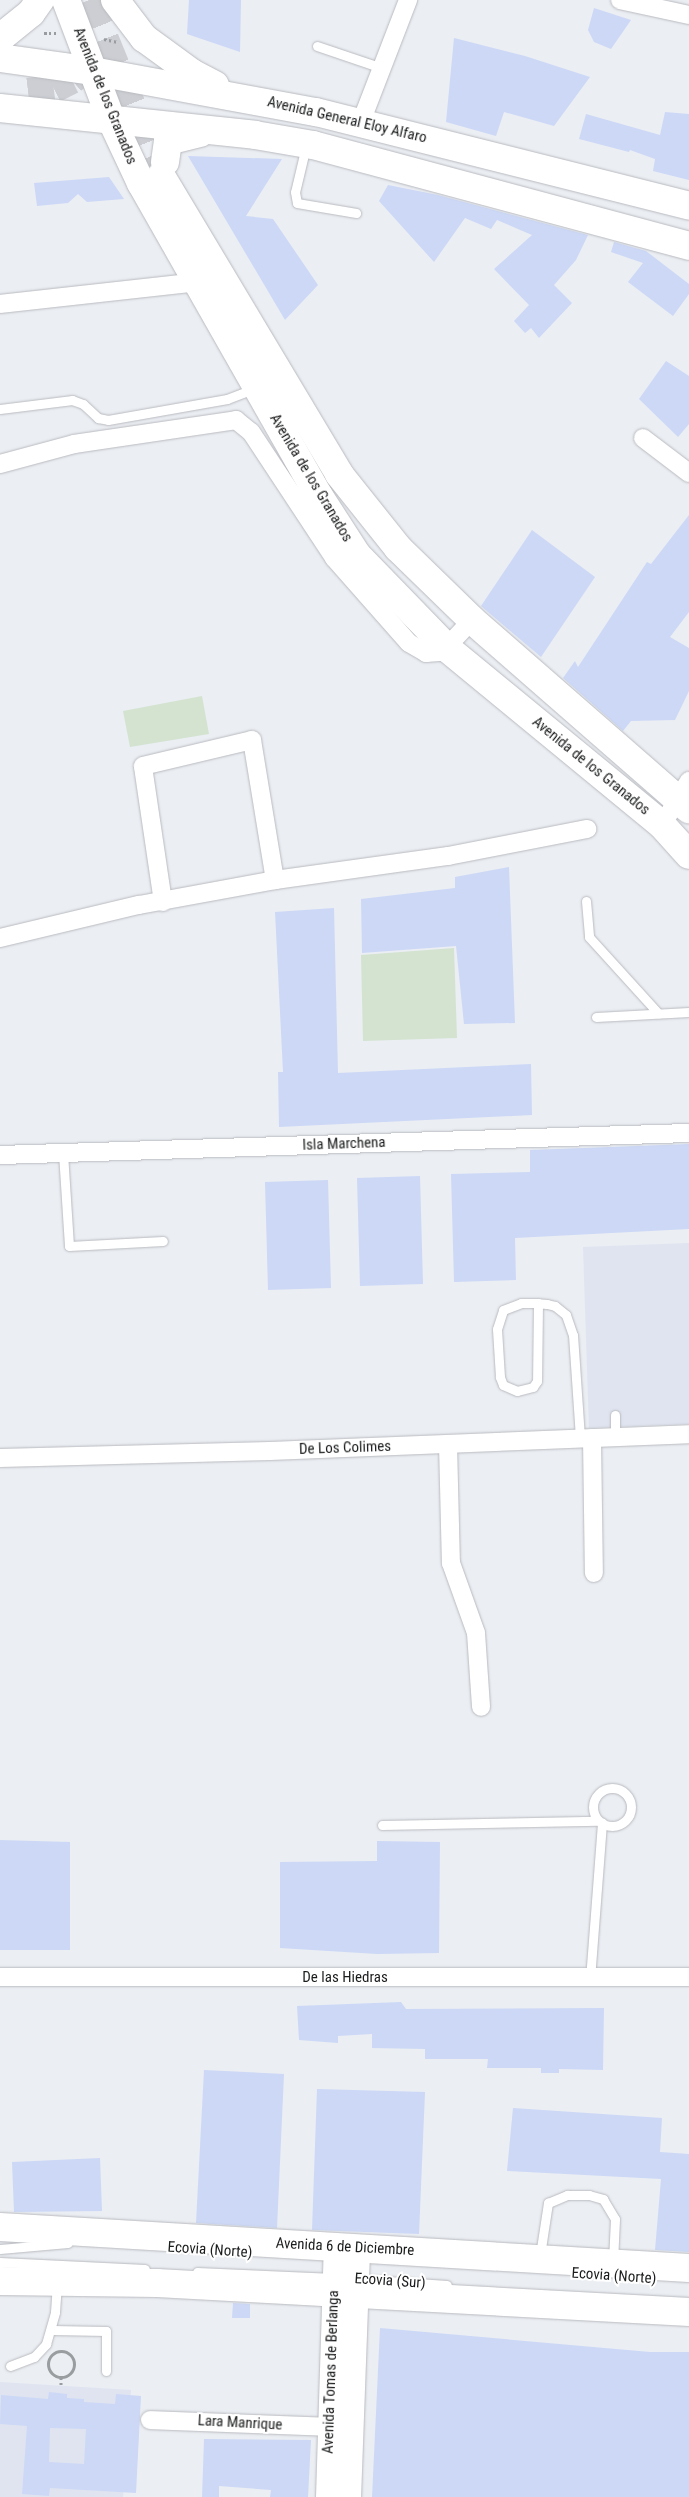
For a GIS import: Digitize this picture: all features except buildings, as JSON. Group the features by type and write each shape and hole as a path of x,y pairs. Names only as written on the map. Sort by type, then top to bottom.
{"main road":[{"path":"0,38 31,14 40,0"},
{"name":"Avenida de los Granados","path":"66,0 111,119 156,174 293,372 305,416 339,474 398,548 472,620 686,796"},
{"path":"114,0 130,24 176,63 210,84 254,99"},
{"name":"Avenida General Eloy Alfaro","path":"0,58 92,70 254,99 361,122 687,207"},
{"path":"0,70 33,72 58,66"},
{"path":"0,88 28,92"},
{"path":"0,108 216,131 307,144 499,192 684,242"},
{"path":"156,174 167,144 172,138 216,131"},
{"name":"Avenida de los Granados","path":"156,174 199,282 258,387 357,555 448,649 662,825 689,855"},
{"name":"Avenida 6 de Diciembre","path":"0,2227 679,2306"},
{"name":"Avenida 6 de Diciembre","path":"0,2281 57,2281 540,2257 689,2268"}],"street":[{"path":"361,122 408,0"},
{"path":"620,0 689,15"},
{"path":"0,304 199,282"},
{"path":"0,464 74,444 236,420 251,432 263,455 334,558 368,600 415,648 426,653 442,652 448,649 472,620"},
{"path":"643,438 689,473"},
{"path":"163,902 142,766 252,740 275,880"},
{"path":"662,825 686,796"},
{"path":"0,938 163,902 275,880 448,856 587,829"},
{"name":"Isla Marchena","path":"0,1155 689,1133"},
{"name":"De Los Colimes","path":"0,1458 448,1444 689,1434"},
{"path":"586,1438 594,1573"},
{"path":"448,1444 451,1563 476,1632 480,1707"},
{"name":"De las Hiedras","path":"0,1977 590,1979 689,1977"},
{"name":"Avenida Tomas de Berlanga","path":"328,2497 330,2427 346,2267"},
{"name":"Avenida Tomas de Berlanga","path":"346,2267 348,2497"},
{"name":"Lara Manrique","path":"150,2420 330,2427"}],"lane":[{"path":"317,46 382,68"},
{"path":"307,144 295,192 297,203 356,213"},
{"path":"0,409 72,400 84,404 98,418 108,420 227,399 258,387"},
{"path":"586,901 589,938 658,1013"},
{"path":"596,1017 689,1012"},
{"path":"63,1153 69,1246 163,1241"},
{"path":"538,1303 537,1381 526,1390 509,1389 500,1377 498,1328 500,1316 511,1306 538,1303 556,1306 571,1324 586,1438"},
{"path":"615,1415 616,1437"},
{"path":"382,1825 600,1821 609,1826 621,1824 629,1815 631,1803 625,1792 614,1787 603,1789 594,1798 593,1810 600,1821 590,1979"},
{"path":"540,2257 548,2203 567,2195 589,2195 603,2199 615,2219 613,2262"},
{"name":"Ecovia (Norte)","path":"0,2249 89,2241 278,2254"},
{"path":"0,2262 158,2270"},
{"name":"Ecovia (Sur)","path":"188,2271 346,2267 454,2286"},
{"path":"10,2366 34,2357 46,2344 52,2330 57,2281"},
{"path":"679,2306 689,2302"},
{"path":"52,2330 106,2331 106,2371"}],"path":[{"path":"62,2351 72,2356 74,2367 61,2377 51,2372 49,2360 62,2351"},
{"path":"61,2377 61,2385"}],"shaded area":[{"path":"689,1243 689,1424 589,1428 583,1247"},
{"path":"0,2382 131,2390 123,2497 0,2497"}],"green space":[{"path":"202,696 209,734 130,747 123,711"},
{"path":"454,948 457,1038 363,1041 361,955"}],"tunnel":[{"path":"89,0 161,176"},
{"path":"28,92 54,89 72,80 82,72 92,52"}]}
